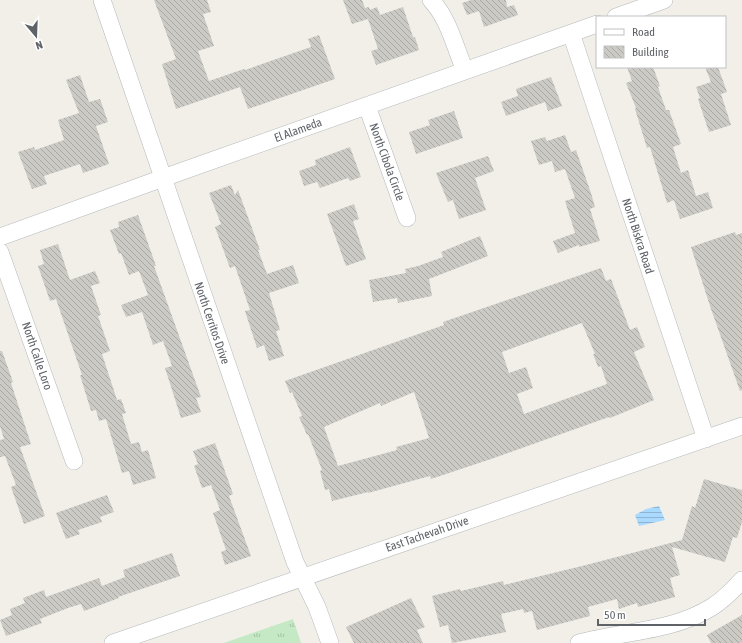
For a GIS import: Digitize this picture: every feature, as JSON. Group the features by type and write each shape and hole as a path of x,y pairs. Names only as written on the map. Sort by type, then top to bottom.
{"street":[{"name":"North Cerritos Drive","path":"102,0 295,562 317,607 330,643"},
{"path":"431,0 436,5 447,25 464,71"},
{"path":"619,16 657,1"},
{"name":"El Alameda","path":"0,237 596,24"},
{"name":"North Biskra Road","path":"571,33 706,439"},
{"name":"North Cibola Circle","path":"366,106 407,218"},
{"name":"North Calle Loro","path":"0,252 74,461"},
{"name":"East Tachevah Drive","path":"113,643 742,426"},
{"path":"579,643 656,629 691,617 712,607 728,595 742,580"}],"green space":[{"path":"293,619 301,643 224,643"}],"water":[{"path":"659,506 665,520 639,526 635,515 646,509"}],"building":[{"path":"154,0 207,0 211,12 203,14 214,46 198,51 209,81 311,47 308,39 319,35 335,79 248,109 240,87 176,109 162,64 176,59"},
{"path":"343,0 362,0 365,8 369,7 370,10 377,7 380,15 403,7 419,50 376,65 371,51 378,49 368,19 352,24"},
{"path":"471,0 506,0 507,7 514,5 518,15 484,27 479,11 467,15 462,3"},
{"path":"627,68 653,68 666,110 669,110 681,144 673,147 681,173 688,170 696,196 708,192 713,208 680,219 674,200 667,203 650,147 647,148 635,109 636,108 626,83 632,81"},
{"path":"705,68 718,68 727,92 721,94 731,125 709,132 698,99 700,98 696,87 711,82"},
{"path":"80,75 89,102 100,99 108,122 96,126 109,164 83,173 80,164 44,176 47,184 32,189 18,152 34,147 35,150 64,140 58,120 79,113 66,80"},
{"path":"551,77 562,106 548,111 545,102 506,116 501,102 518,96 516,89"},
{"path":"454,111 463,138 416,154 409,132 430,125 428,120"},
{"path":"565,135 571,152 576,150 591,193 595,207 590,209 600,241 579,247 579,245 558,253 553,241 575,233 565,201 575,198 565,169 555,172 552,161 539,165 531,141 545,137 547,141"},
{"path":"350,147 361,177 350,181 348,178 320,188 317,182 304,186 299,171 316,165 315,160"},
{"path":"488,156 494,171 475,178 486,210 459,219 453,200 448,202 436,173"},
{"path":"231,185 235,195 238,190 260,250 258,250 267,274 293,265 299,283 269,293 280,330 276,331 284,356 269,361 264,345 257,348 245,311 250,310 235,266 230,268 215,227 221,224 209,193"},
{"path":"354,204 359,219 353,221 366,259 346,266 327,214"},
{"path":"138,215 156,266 154,266 201,397 196,398 201,412 181,418 165,368 172,366 163,341 153,345 142,312 126,317 121,305 148,295 139,271 129,275 110,230 119,227 118,222"},
{"path":"735,232 736,235 742,233 742,390 740,391 691,247"},
{"path":"480,236 488,256 429,279 432,296 398,303 397,298 373,302 369,280 406,273 405,269 443,257 441,252"},
{"path":"58,244 70,280 95,271 100,283 91,286 101,315 98,316 110,351 102,354 117,400 121,399 126,413 122,414 131,444 139,442 142,452 148,450 156,478 133,485 129,471 122,473 106,419 99,421 96,410 91,411 80,375 82,375 56,299 50,301 38,266 44,264 40,250"},
{"path":"601,268 606,281 611,279 630,330 637,327 645,347 634,352 654,400 610,418 609,417 431,479 430,476 332,501 329,489 325,490 320,471 322,470 308,434 307,435 299,417 302,416 292,392 290,393 285,381 444,325 443,322","holes":["582,323 595,354 593,354 598,367 601,366 607,384 524,414 517,394 533,388 526,367 509,373 502,352","414,392 429,438 396,447 397,450 338,466 324,427 380,403 381,406"]},
{"path":"0,351 2,351 13,382 11,383 31,444 20,447 45,516 24,524 11,487 16,485 5,456 0,457 0,440 4,439 0,426"},
{"path":"215,443 233,494 229,496 251,556 225,565 221,552 226,550 213,513 220,510 211,485 202,488 194,466 198,464 193,451"},
{"path":"704,479 742,490 742,522 737,538 733,537 725,562 672,547 680,575 670,578 675,597 638,607 637,603 619,609 617,599 588,607 590,616 537,630 532,611 524,613 523,609 501,614 506,632 453,643 448,625 440,627 432,596 503,581 504,585 682,540 692,506 695,508"},
{"path":"107,495 114,512 100,517 102,522 78,530 80,534 66,539 56,513"},
{"path":"172,553 180,576 118,597 119,598 84,611 81,604 68,608 40,619 42,623 6,636 0,620 12,615 10,609 25,603 23,598 44,590 46,597 99,578 102,586 125,577 123,570"},
{"path":"411,598 425,627 417,630 423,643 354,643 346,627"},
{"path":"742,615 742,643 711,643 707,635"}]}
